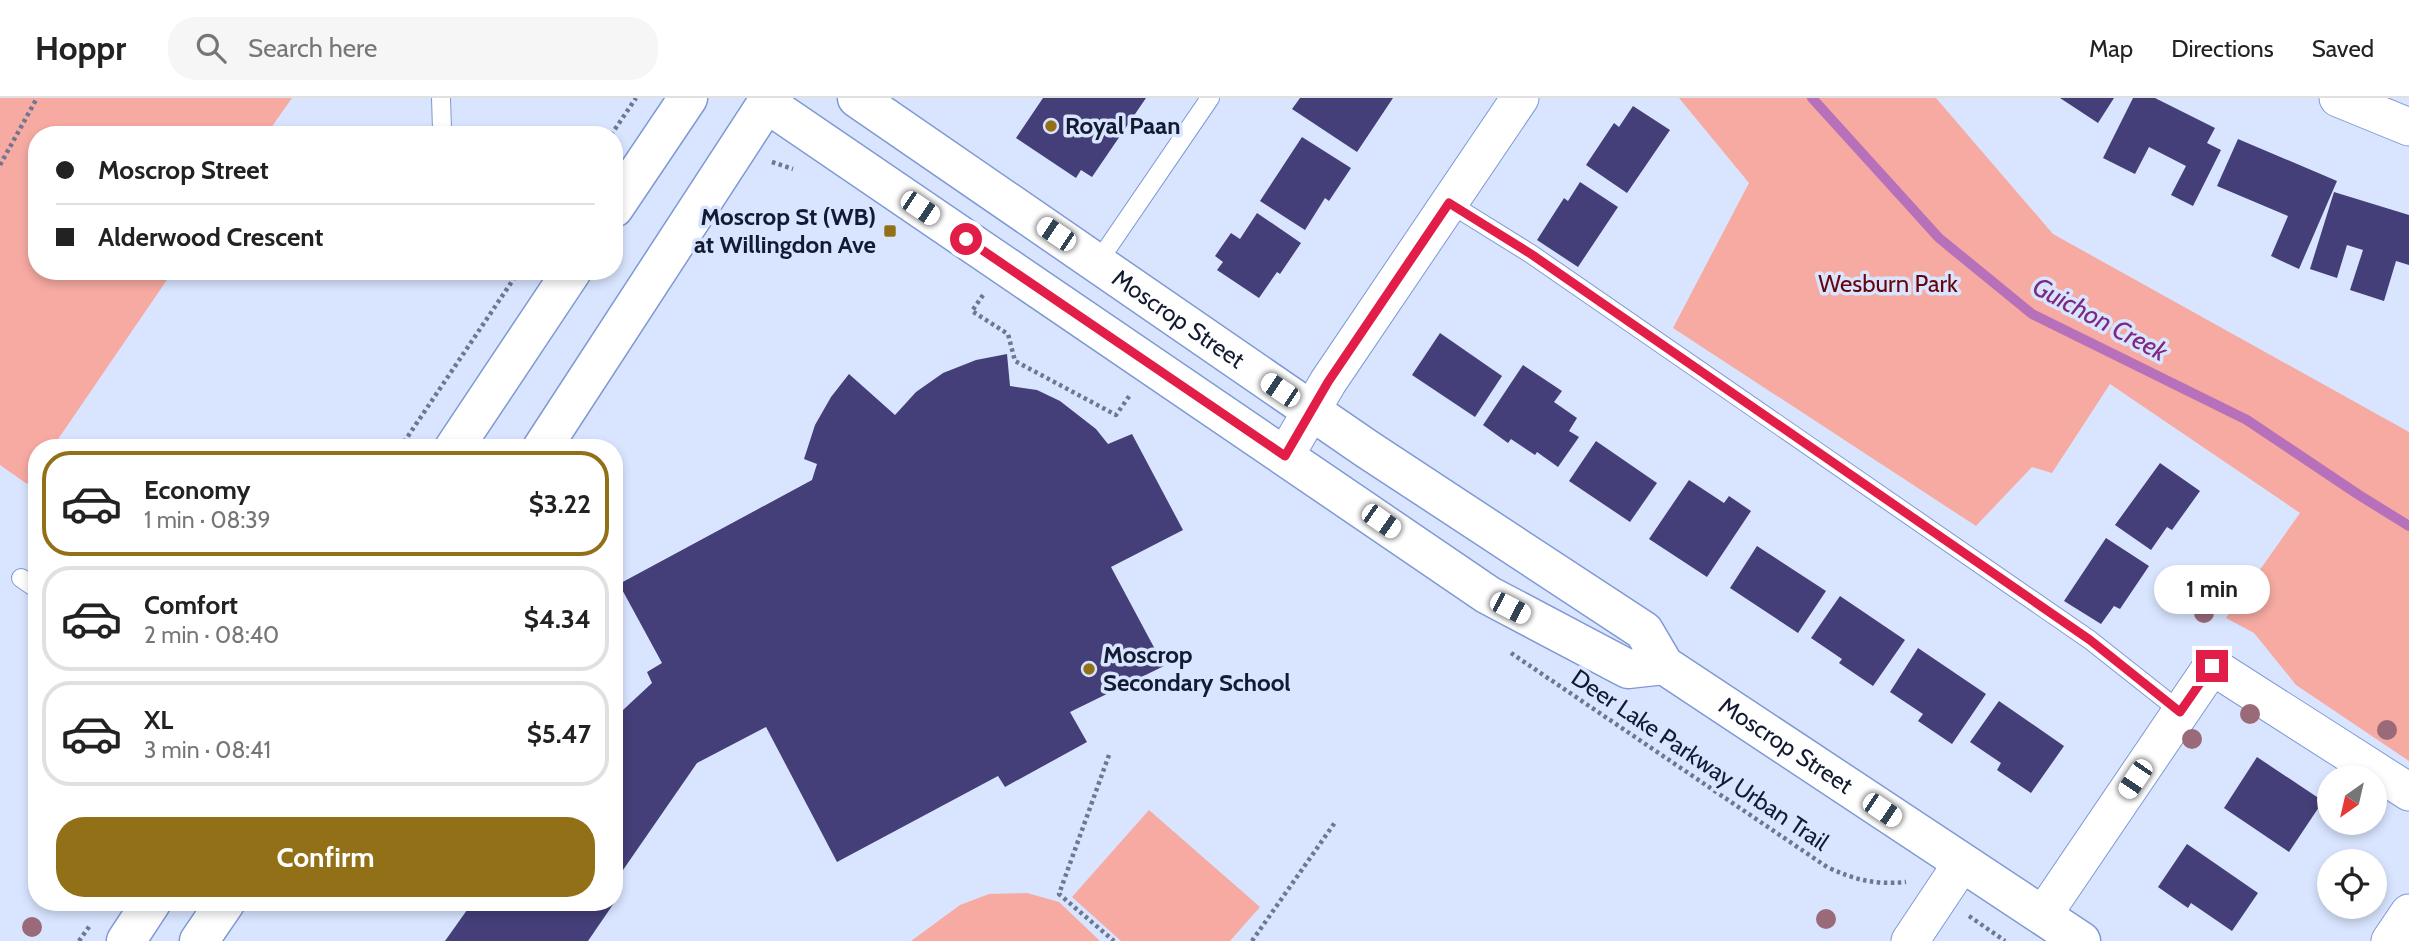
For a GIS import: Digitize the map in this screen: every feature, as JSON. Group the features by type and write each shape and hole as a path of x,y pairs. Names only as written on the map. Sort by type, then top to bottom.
{"street":[{"path":"623,195 688,98"},
{"name":"Moscrop Street","path":"857,98 1312,411 1644,631 1664,665 2081,941"},
{"path":"1285,456 1328,382 1520,98"},
{"path":"2338,98 2409,127"},
{"path":"548,439 765,100 1510,608 1628,669 1664,665"},
{"path":"460,439 566,280"},
{"path":"2043,915 2212,666 2409,792"},
{"path":"1910,941 1962,863"},
{"path":"126,941 146,911"},
{"path":"199,941 220,911"},
{"path":"2390,941 2409,913"}],"lane":[{"path":"441,98 442,126"},
{"path":"1098,262 1210,98"},
{"path":"1449,203 1531,254 2090,640 2180,712"},
{"path":"21,578 28,583"}],"path":[{"path":"0,164 37,98"},
{"path":"617,126 636,98"},
{"path":"406,439 513,280"},
{"path":"984,294 972,311 1008,334 1015,361 1116,415 1131,393"},
{"name":"Deer Lake Parkway Urban Trail","path":"1507,650 1827,867 1853,880 1885,884 1908,882"},
{"path":"1109,755 1059,894 1114,941"},
{"path":"1252,941 1336,821"},
{"path":"1965,914 2006,941"}],"green space":[{"path":"0,98 292,98 272,126 28,126 28,280 167,280 58,439 28,439 27,484 0,465"},
{"name":"Wesburn Park","path":"1679,98 1936,98 2053,234 2409,432 2409,761 2296,685 2254,633 2226,618 2300,513 2110,384 2052,473 2032,467 1976,526 1673,328 1749,183"},
{"path":"1149,810 1260,907 1230,941 1121,941 1072,897"},
{"path":"1027,893 1059,902 1100,941 911,941 960,905 989,894"}],"building":[{"path":"1043,98 1146,98 1092,177 1081,170 1076,178 1016,138"},
{"path":"1300,98 1393,98 1357,152 1292,109"},
{"path":"2060,98 2114,98 2098,123"},
{"path":"2133,98 2155,98 2215,128 2207,143 2221,150 2193,206 2171,195 2186,166 2149,147 2135,174 2103,158"},
{"path":"1633,106 1670,130 1627,193 1586,165 1614,123 1619,127"},
{"path":"1302,137 1351,168 1329,201 1325,198 1305,230 1260,201"},
{"path":"2238,139 2337,181 2299,269 2271,256 2288,216 2217,186"},
{"path":"1580,182 1618,207 1578,267 1537,240 1564,198 1568,201"},
{"path":"2334,192 2409,215 2409,265 2396,261 2384,301 2350,290 2363,250 2347,245 2337,278 2310,269"},
{"path":"1257,213 1301,243 1280,274 1277,272 1259,298 1217,270 1223,262 1215,256 1231,233 1240,239"},
{"path":"1440,333 1502,376 1475,417 1412,375"},
{"path":"1007,354 1010,386 1037,390 1060,401 1096,429 1108,444 1132,434 1183,530 1111,567 1164,666 1070,712 1087,742 1005,787 998,776 837,862 766,727 697,763 623,870 623,710 652,683 647,672 662,663 623,591 623,582 812,480 817,464 804,459 815,425 831,397 849,374 895,415 916,392 943,373 976,360"},
{"path":"1523,365 1562,391 1554,402 1577,418 1569,431 1579,437 1558,467 1537,452 1535,455 1511,439 1508,443 1483,425"},
{"path":"1596,441 1657,483 1630,522 1569,481"},
{"path":"2160,463 2200,491 2172,530 2167,527 2151,550 2115,525"},
{"path":"1689,480 1724,503 1729,496 1751,511 1707,577 1649,539"},
{"path":"2106,538 2149,566 2120,609 2114,606 2101,624 2064,601"},
{"path":"1757,546 1826,591 1798,633 1730,588"},
{"path":"1840,596 1905,640 1873,686 1839,663 1842,659 1811,638"},
{"path":"1918,648 1986,694 1952,744 1918,721 1923,714 1890,692"},
{"path":"1999,701 2064,746 2031,793 1997,770 2001,763 1970,742"},
{"path":"2257,757 2317,797 2317,810 2289,852 2224,808"},
{"path":"2187,844 2258,893 2232,931 2191,903 2188,908 2158,887"},
{"path":"466,911 609,911 588,941 445,941"}],"waterway":[{"name":"Guichon Creek","path":"1812,98 1939,238 2032,314 2247,420 2409,526"}],"place":[{"name":"Royal Paan","path":"1051,126"},
{"name":"Moscrop St (WB) at Willingdon Ave","path":"890,231"},
{"name":"Moscrop Secondary School","path":"1089,669"}],"route":[{"path":"966,239 1285,456 1328,382 1449,203 1531,254 2090,640 2180,712 2212,666"}]}
